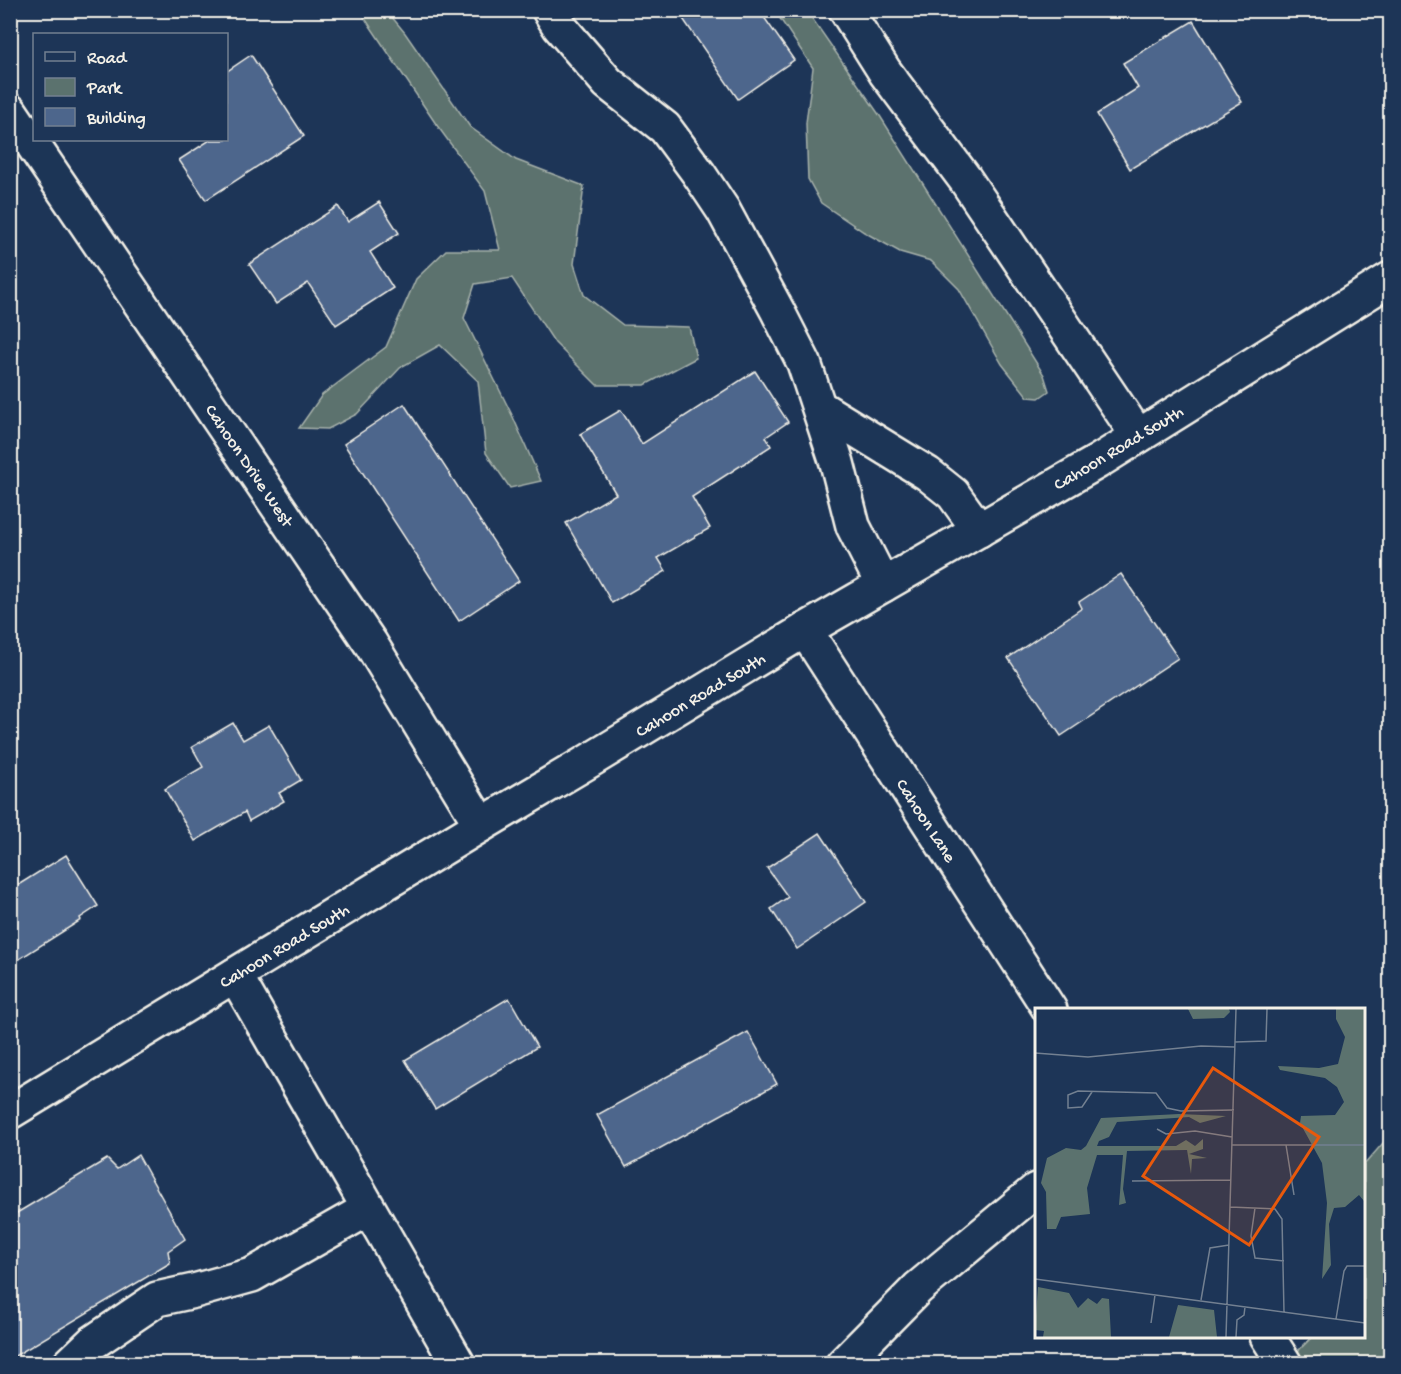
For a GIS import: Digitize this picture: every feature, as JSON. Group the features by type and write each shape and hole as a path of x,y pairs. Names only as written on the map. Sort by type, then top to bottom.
{"main road":[{"path":"549,10 559,26 609,83 665,128 723,210 804,363 837,463 853,526 883,585"},
{"path":"846,10 885,72 965,179 1138,436"},
{"name":"Cahoon Drive West","path":"10,111 370,644 481,825"},
{"name":"Cahoon Road South","path":"10,1112 805,630 1097,462 1390,279"},
{"path":"819,407 928,474 953,494 979,530"},
{"name":"Cahoon Lane","path":"805,630 1049,1008"},
{"path":"235,975 458,1364"},
{"path":"843,1364 918,1288 1035,1191"},
{"path":"70,1364 92,1343 157,1299 252,1275 368,1209"},
{"path":"1268,1338 1285,1364"}],"green space":[{"path":"360,11 387,11 405,33 470,127 516,160 584,186 574,264 584,295 623,325 689,327 696,358 645,385 597,385 555,343 512,278 475,284 464,318 513,417 541,481 510,488 486,453 478,381 440,345 401,367 357,414 328,429 299,428 322,395 386,347 416,279 446,250 500,250 485,191 436,124"},
{"path":"775,11 807,11 880,116 1044,375 1049,391 1039,398 1028,397 1002,364 959,289 931,261 900,252 864,232 821,203 808,179 806,123 813,68"},
{"path":"1390,1135 1390,1363 1285,1364 1311,1338 1365,1338 1365,1164"}],"building":[{"path":"677,10 759,10 794,60 738,99"},
{"path":"1193,21 1242,102 1130,169 1097,114 1138,88 1123,63"},
{"path":"251,55 304,136 206,200 179,160 208,141 228,141 228,71"},
{"path":"379,202 399,233 370,252 393,288 336,325 308,283 276,304 249,264 338,206 348,222"},
{"path":"755,371 788,422 766,437 771,446 692,497 710,528 658,558 666,571 612,603 566,523 616,494 580,434 621,410 642,444"},
{"path":"404,404 519,581 459,621 344,444"},
{"path":"1121,574 1178,658 1061,736 1008,658 1082,608 1079,602"},
{"path":"233,723 243,740 269,725 301,780 279,793 284,801 249,821 245,812 195,841 165,789 203,767 192,747"},
{"path":"820,833 866,902 797,949 771,909 788,897 767,868"},
{"path":"66,855 98,906 80,918 81,920 10,965 10,890"},
{"path":"509,998 537,1047 435,1109 405,1060"},
{"path":"748,1032 777,1084 626,1167 597,1115"},
{"path":"138,1155 185,1239 168,1251 170,1263 10,1359 10,1217 107,1159 117,1169"}]}
